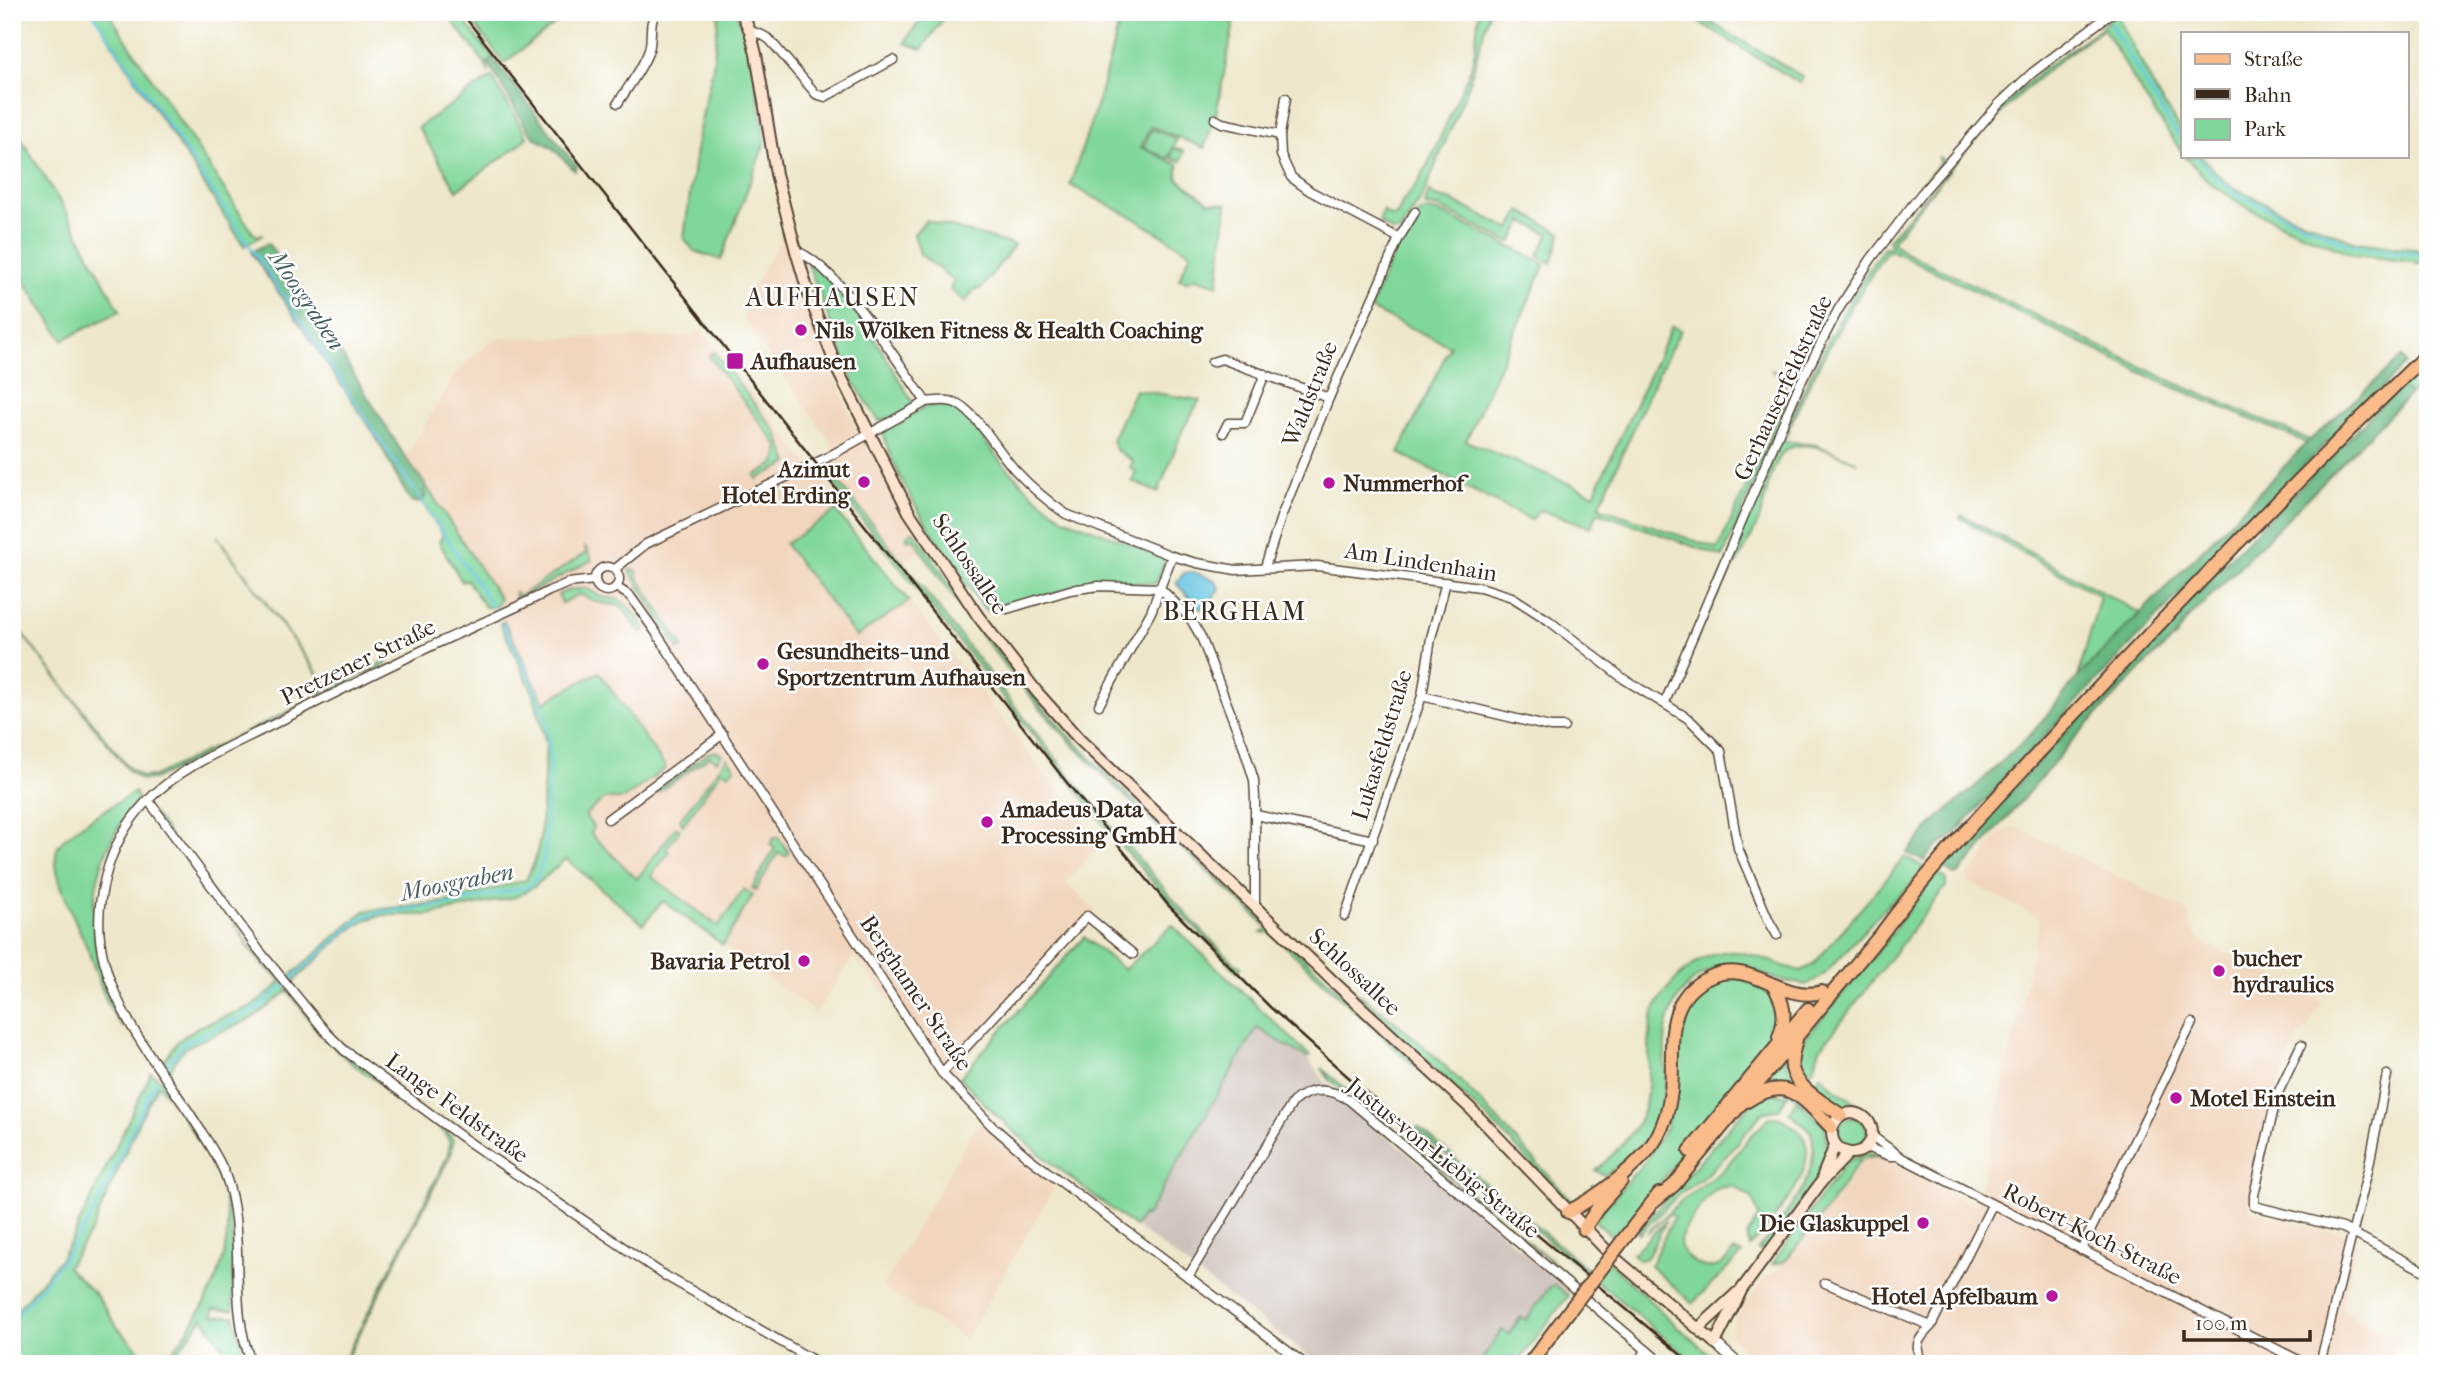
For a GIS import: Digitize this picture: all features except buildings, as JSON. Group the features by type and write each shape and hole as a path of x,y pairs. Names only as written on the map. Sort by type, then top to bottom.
{"main road":[{"name":"Schlossallee","path":"741,12 750,31 761,78 776,174 796,251 809,295 838,371 898,492 978,616 1037,692 1079,739 1470,1108 1584,1229 1623,1266 1715,1343"},
{"path":"1655,1201 1674,1185 1943,858 2182,600 2316,462 2428,353"},
{"path":"1528,1364 1655,1201 1668,1180 1774,1047 1877,928 1903,904"},
{"path":"1584,1229 1599,1206 1649,1149 1667,1115 1671,1089 1673,1026 1687,995 1701,982 1731,972 1756,976 1801,995 1822,992"},
{"path":"1773,985 1783,1003 1784,1016 1774,1047"},
{"path":"1797,1035 1791,1058 1794,1073 1800,1083 1841,1115"},
{"path":"1738,1107 1763,1091 1783,1088 1798,1096 1832,1127 1835,1145 1822,1181"},
{"path":"1832,1127 1841,1115 1847,1113 1861,1114 1870,1124 1872,1136 1866,1147 1857,1153 1842,1151 1835,1145"},
{"path":"1698,1329 1742,1289 1822,1181 1849,1153"},
{"path":"1568,1212 1625,1175"},
{"path":"1715,1343 1742,1289"}],"street":[{"path":"618,103 649,51 652,34 650,23 656,12"},
{"name":"Gerhauserfeldstraße","path":"1664,702 1798,388 1857,280 1882,242 1913,203 1998,105 2032,73 2113,12"},
{"path":"750,31 769,39 817,94 825,97 893,60"},
{"path":"1286,98 1280,135 1281,155 1286,170 1295,181 1399,238"},
{"path":"1216,119 1222,123 1280,135"},
{"name":"Waldstraße","path":"1265,567 1281,517 1329,398 1399,238 1415,212"},
{"path":"796,251 809,256 825,270 873,327 926,402 868,435"},
{"path":"1212,362 1222,359 1329,398"},
{"path":"1223,433 1228,423 1245,423 1265,374"},
{"name":"Am Lindenhain","path":"926,402 943,400 957,403 969,412 1016,470 1045,500 1066,514 1172,556 1197,564 1236,570 1317,566 1480,587 1513,597 1548,620 1624,679 1664,702 1700,728 1721,751 1738,848 1777,935"},
{"name":"Pretzener Straße","path":"594,580 600,568 609,566 615,569 646,544 868,435"},
{"path":"1099,705 1151,612 1172,556"},
{"path":"615,569 619,579 616,587"},
{"name":"Pretzener Straße","path":"594,580 603,590 616,587"},
{"name":"Pretzener Straße","path":"252,1364 241,1331 236,1230 225,1175 192,1117 131,1029 103,958 101,901 109,862 124,832 148,800 183,772 318,702 549,591 568,583 594,580"},
{"name":"Lukasfeldstraße","path":"1345,916 1422,696 1431,638 1446,582"},
{"path":"1007,609 1070,590 1100,586 1160,588 1190,618 1211,658 1254,780 1255,905"},
{"name":"Berghamer Straße","path":"616,587 630,596 723,734 942,1073 991,1125 1029,1158 1305,1364"},
{"path":"1422,696 1550,727 1564,727"},
{"path":"608,819 723,734"},
{"name":"Lange Feldstraße","path":"148,800 290,988 344,1050 463,1138 664,1275 820,1364"},
{"path":"1256,815 1373,840"},
{"path":"942,1073 1087,916 1133,954"},
{"path":"2081,1250 2192,1023"},
{"path":"2301,1045 2277,1096 2253,1202 2258,1208 2343,1228 2428,1273"},
{"path":"2320,1364 2368,1170 2387,1075"},
{"name":"Justus-von-Liebig-Straße","path":"1188,1278 1293,1102 1306,1093 1328,1090 1349,1100 1646,1350 1655,1361"},
{"name":"Robert-Koch-Straße","path":"1872,1136 1898,1156 2306,1364"},
{"name":"Robert-Koch-Straße","path":"1866,1147 1889,1156 1898,1156"},
{"path":"1922,1364 1917,1349 1918,1339 1931,1326 1992,1205"},
{"path":"1825,1283 1931,1326"},
{"path":"1715,1343 1738,1364"},
{"path":"1638,1364 1646,1350"}],"shaded area":[{"path":"786,230 802,291 848,410 915,532 912,531 912,538 921,550 904,562 825,466 838,459 827,437 744,320 745,300"},
{"path":"701,330 843,506 785,543 856,637 909,601 1100,844 1065,882 1096,911 952,1075 854,956 816,1013 663,901 643,924 545,840 550,761 545,715 503,624 420,497 405,457 459,368 496,338 691,337"},
{"path":"2011,827 2023,830 2186,910 2192,930 2201,941 2322,1001 2307,1030 2299,1036 2274,1093 2249,1210 2349,1235 2361,1246 2356,1247 2342,1310 2390,1336 2391,1334 2401,1339 2392,1355 2387,1353 2381,1364 1760,1364 1730,1336 1745,1304 1766,1276 1779,1270 1846,1186 1862,1160 1874,1157 1894,1162 1968,1202 1977,1204 2040,918 1969,882 1967,877 2001,832"},
{"path":"1257,1028 1306,1057 1327,1084 1571,1292 1516,1364 1319,1364 1136,1227 1143,1214 1146,1216"},
{"path":"978,1122 1054,1188 966,1339 882,1288"}],"green space":[{"path":"92,12 108,12 253,233 263,235 244,246"},
{"path":"445,12 457,12 493,58 487,64 489,73 484,62"},
{"path":"465,12 571,12 504,63"},
{"path":"719,12 736,12 749,42 765,142 721,260 694,251 684,238 698,135 713,66"},
{"path":"928,12 948,12 922,49 905,43 909,36"},
{"path":"1122,12 1236,12 1215,119 1204,148 1151,126 1140,147 1179,165 1177,178 1209,202 1227,204 1218,285 1196,278 1186,281 1179,279 1191,253 1132,217 1070,185 1099,98"},
{"path":"1479,12 1489,12 1469,85 1422,198 1399,232 1393,232 1379,222 1383,210 1391,217 1397,215 1433,154 1471,68"},
{"path":"1681,12 1693,12 1803,77 1800,83"},
{"path":"2121,12 2118,17 2159,97 2181,130 2181,151 2145,98 2104,29 2073,50 2016,98 1965,152 1893,243 1903,251 2171,381 2310,440 2306,444 2157,380 1891,250 1886,252 1834,337 1800,403 1788,436 1786,428 1819,358 1869,269 1884,247 1891,246 1888,240 2006,103 2044,68"},
{"path":"493,58 577,167 575,171 552,147 536,139 527,129 488,62"},
{"path":"492,77 527,137 457,190 418,127"},
{"path":"12,124 67,213 120,311 63,340 12,262"},
{"path":"1152,129 1177,139 1168,159 1143,147"},
{"path":"1173,148 1184,151 1181,161 1171,158"},
{"path":"1939,157 1942,163 1894,220 1858,271 1796,384 1771,370 1796,381 1843,291 1888,226 1939,164"},
{"path":"2186,158 2203,158 2234,188 2356,242 2428,251 2428,264 2354,255 2248,208 2212,185"},
{"path":"1429,191 1436,197 1452,201 1510,229 1521,211 1561,233 1552,263 1538,256 1549,234 1523,221 1512,242 1506,241 1440,208 1425,206"},
{"path":"1423,211 1444,214 1545,264 1466,441 1594,494 1672,326 1681,330 1658,373 1599,507 1718,549 1790,390 1781,380 1792,388 1723,557 1598,512 1591,527 1540,510 1531,520 1399,453 1450,346 1370,309 1407,228"},
{"path":"926,220 1014,245 982,288 976,288 965,302 950,289 954,281 920,254 914,234"},
{"path":"268,243 309,302 405,457 425,484 425,497 419,503 411,501 370,427 251,252"},
{"path":"806,259 854,308 914,405 893,417 879,421 853,381"},
{"path":"714,352 777,433 789,463 757,479 755,475 770,468 775,462 778,446 709,356"},
{"path":"2402,357 2406,364 2176,598 1951,838 1936,846 1924,861 1907,853 1936,820 2032,733 2078,677 2310,440"},
{"path":"2428,359 2428,377 2409,395 2399,387"},
{"path":"2399,387 2409,395 2072,741 1960,873 1955,875 1942,867 2166,622"},
{"path":"1135,390 1200,400 1183,429 1158,493 1132,481 1136,472 1130,468 1133,461 1116,450 1112,440"},
{"path":"938,405 951,408 967,419 1002,463 1034,495 1063,518 1166,557 1157,583 1098,582 987,611 916,506 896,468 883,432 925,407"},
{"path":"1783,441 1817,445 1857,462 1806,445 1790,448 1783,453 1773,470 1755,530 1717,596 1680,674 1778,445"},
{"path":"825,466 1099,811 1188,917 1241,967 1238,972 1172,904 1114,837 821,468"},
{"path":"425,484 500,599 496,606 484,606 467,580 462,582 439,542 443,535 421,501 425,497"},
{"path":"836,511 909,601 856,637 785,544"},
{"path":"1962,515 2140,613 2078,677 2100,596 1960,518"},
{"path":"912,531 997,650 1052,717 1129,795 1264,920 1265,925 1094,766 1041,709 974,626 913,538 908,540 906,537"},
{"path":"217,536 322,679 340,682 350,680 377,666 389,653 386,665 331,690 328,689"},
{"path":"585,546 592,560 516,600 514,598 515,592 518,597 586,553"},
{"path":"629,570 636,570 639,579 683,647 679,650"},
{"path":"586,588 601,597 617,599 624,603 646,630 641,633 621,606 597,602 579,594 562,603 558,594"},
{"path":"12,621 129,768 142,777 154,776 315,699 322,693 316,680 325,694 168,773 141,780 129,771"},
{"path":"504,621 544,702 599,672 666,768 623,799 604,799 585,815 593,827 591,834 637,879 676,827 680,830 666,849 669,852 651,876 718,926 744,889 753,895 723,945 663,901 643,924 566,859 535,886 516,897 428,915 383,915 368,919 347,932 292,983 288,978 364,911 445,902 526,880 540,839 546,744 534,695 500,623"},
{"path":"715,751 722,754 717,761 710,756 653,796 652,793 708,753"},
{"path":"727,758 735,768 728,774 722,770 683,825 680,819"},
{"path":"135,792 138,800 119,827 105,855 97,883 94,911 95,940 101,969 123,1028 102,991 61,885 56,859 57,849 69,834"},
{"path":"148,811 154,814 239,928 253,952 281,981 257,958 246,943 238,928"},
{"path":"778,837 789,853 785,856 778,853 756,890 752,888 775,848 770,845 773,838"},
{"path":"1905,857 1925,868 1902,894 1889,903 1825,974 1806,985 1780,980 1742,967 1728,966 1710,970 1686,988 1668,1020 1665,1036 1665,1087 1657,1121 1647,1138 1628,1158 1605,1175 1596,1171 1624,1142 1636,1126 1644,1108 1648,1087 1651,1023 1654,1012 1668,988 1689,968 1712,955 1724,952 1753,955 1801,971 1813,965"},
{"path":"1937,873 1946,879 1946,886 1820,1049 1814,1067 1803,1080 1798,1062 1801,1043 1868,964"},
{"path":"1172,925 1310,1056 1306,1057 1257,1028 1146,1216 1143,1215 1135,1227 1021,1138 960,1077 1084,937 1124,970"},
{"path":"1271,927 1449,1093 1447,1096 1271,933 1262,933"},
{"path":"1737,977 1761,986 1774,1000 1777,1020 1770,1045 1622,1230 1619,1229 1612,1237 1594,1220 1646,1160 1667,1127 1678,1023 1688,1004 1700,990 1722,978"},
{"path":"281,981 325,1036 446,1129 453,1140 452,1152 344,1364 446,1159 450,1145 446,1134 430,1119 350,1062 321,1035 288,991 253,1018 188,1046 180,1053 168,1074 161,1065 178,1041 198,1027 252,1006"},
{"path":"1349,987 1411,1035 1468,1089 1575,1205 1571,1208 1502,1132"},
{"path":"1786,1053 1786,1064 1834,1115 1829,1121 1778,1084 1757,1087"},
{"path":"1321,1068 1573,1281 1349,1093 1332,1083"},
{"path":"151,1073 161,1080 201,1137 224,1178 232,1214 233,1310 213,1309 213,1316 234,1316 247,1364 235,1364 203,1318 168,1364 163,1364 202,1307 216,1280 224,1252 227,1225 223,1196 212,1165 177,1108 158,1085 139,1121 92,1230 67,1267 96,1295 118,1328 139,1350 144,1364 12,1364 12,1316 60,1259 72,1239"},
{"path":"1820,1075 1871,1115 1862,1110 1839,1107 1811,1088"},
{"path":"1766,1094 1788,1095 1779,1109 1762,1113 1727,1155 1700,1180 1680,1193 1639,1234 1637,1232 1734,1122 1753,1102"},
{"path":"1797,1100 1825,1126 1827,1148 1824,1166 1812,1187 1765,1250 1758,1250 1789,1210 1812,1164 1811,1132 1789,1112"},
{"path":"1871,1115 1877,1123 1877,1132 1874,1122"},
{"path":"1770,1117 1788,1122 1804,1139 1807,1154 1803,1171 1784,1206 1750,1247 1747,1236 1759,1216 1752,1198 1733,1186 1718,1188 1707,1198 1681,1238 1680,1243 1685,1254 1700,1265 1712,1267 1722,1264 1734,1251 1742,1254 1693,1303 1650,1266 1674,1217 1669,1214 1647,1233 1681,1201 1723,1170"},
{"path":"1852,1118 1863,1122 1867,1133 1863,1144 1852,1148 1841,1144 1837,1133 1841,1122"},
{"path":"1418,1127 1592,1273 1604,1258 1721,1364 1696,1364 1415,1129"},
{"path":"1864,1154 1873,1154 1888,1159 1875,1156 1861,1159 1826,1210 1784,1262 1772,1264 1846,1162"},
{"path":"1666,1221 1647,1258 1641,1260 1632,1254"},
{"path":"1554,1285 1568,1296 1516,1364 1479,1364 1502,1330 1509,1334 1521,1317 1526,1320 1547,1290"}],"water":[{"path":"1193,572 1215,580 1220,589 1204,609 1199,608 1176,583 1184,573"}],"waterway":[{"name":"Moosgraben","path":"92,12 493,607"},
{"path":"2110,23 2170,124 2181,138"},
{"path":"2198,158 2236,194 2347,243 2372,250 2428,255"},
{"name":"Moosgraben","path":"168,1064 183,1044 256,1010 361,918 380,912 446,905 528,887 537,878 544,858 550,761 545,715 503,624"},
{"name":"Moosgraben","path":"12,1321 55,1269 84,1228 156,1082"}],"railway":[{"path":"461,12 1068,784 1169,906 1271,1008 1355,1083 1692,1364"}],"place":[{"name":"Nils Wölken Fitness & Health Coaching","path":"801,330"},
{"name":"Aufhausen","path":"735,361"},
{"name":"Azimut Hotel Erding","path":"864,482"},
{"name":"Nummerhof","path":"1329,483"},
{"name":"Gesundheits- und Sportzentrum Aufhausen","path":"763,664"},
{"name":"Amadeus Data Processing GmbH","path":"987,822"},
{"name":"Bavaria Petrol","path":"804,961"},
{"name":"bucher hydraulics","path":"2219,971"},
{"name":"Motel Einstein","path":"2176,1098"},
{"name":"Die Glaskuppel","path":"1923,1223"},
{"name":"Hotel Apfelbaum","path":"2052,1296"}],"district":[{"name":"AUFHAUSEN","path":"833,297"},
{"name":"BERGHAM","path":"1235,611"}]}
